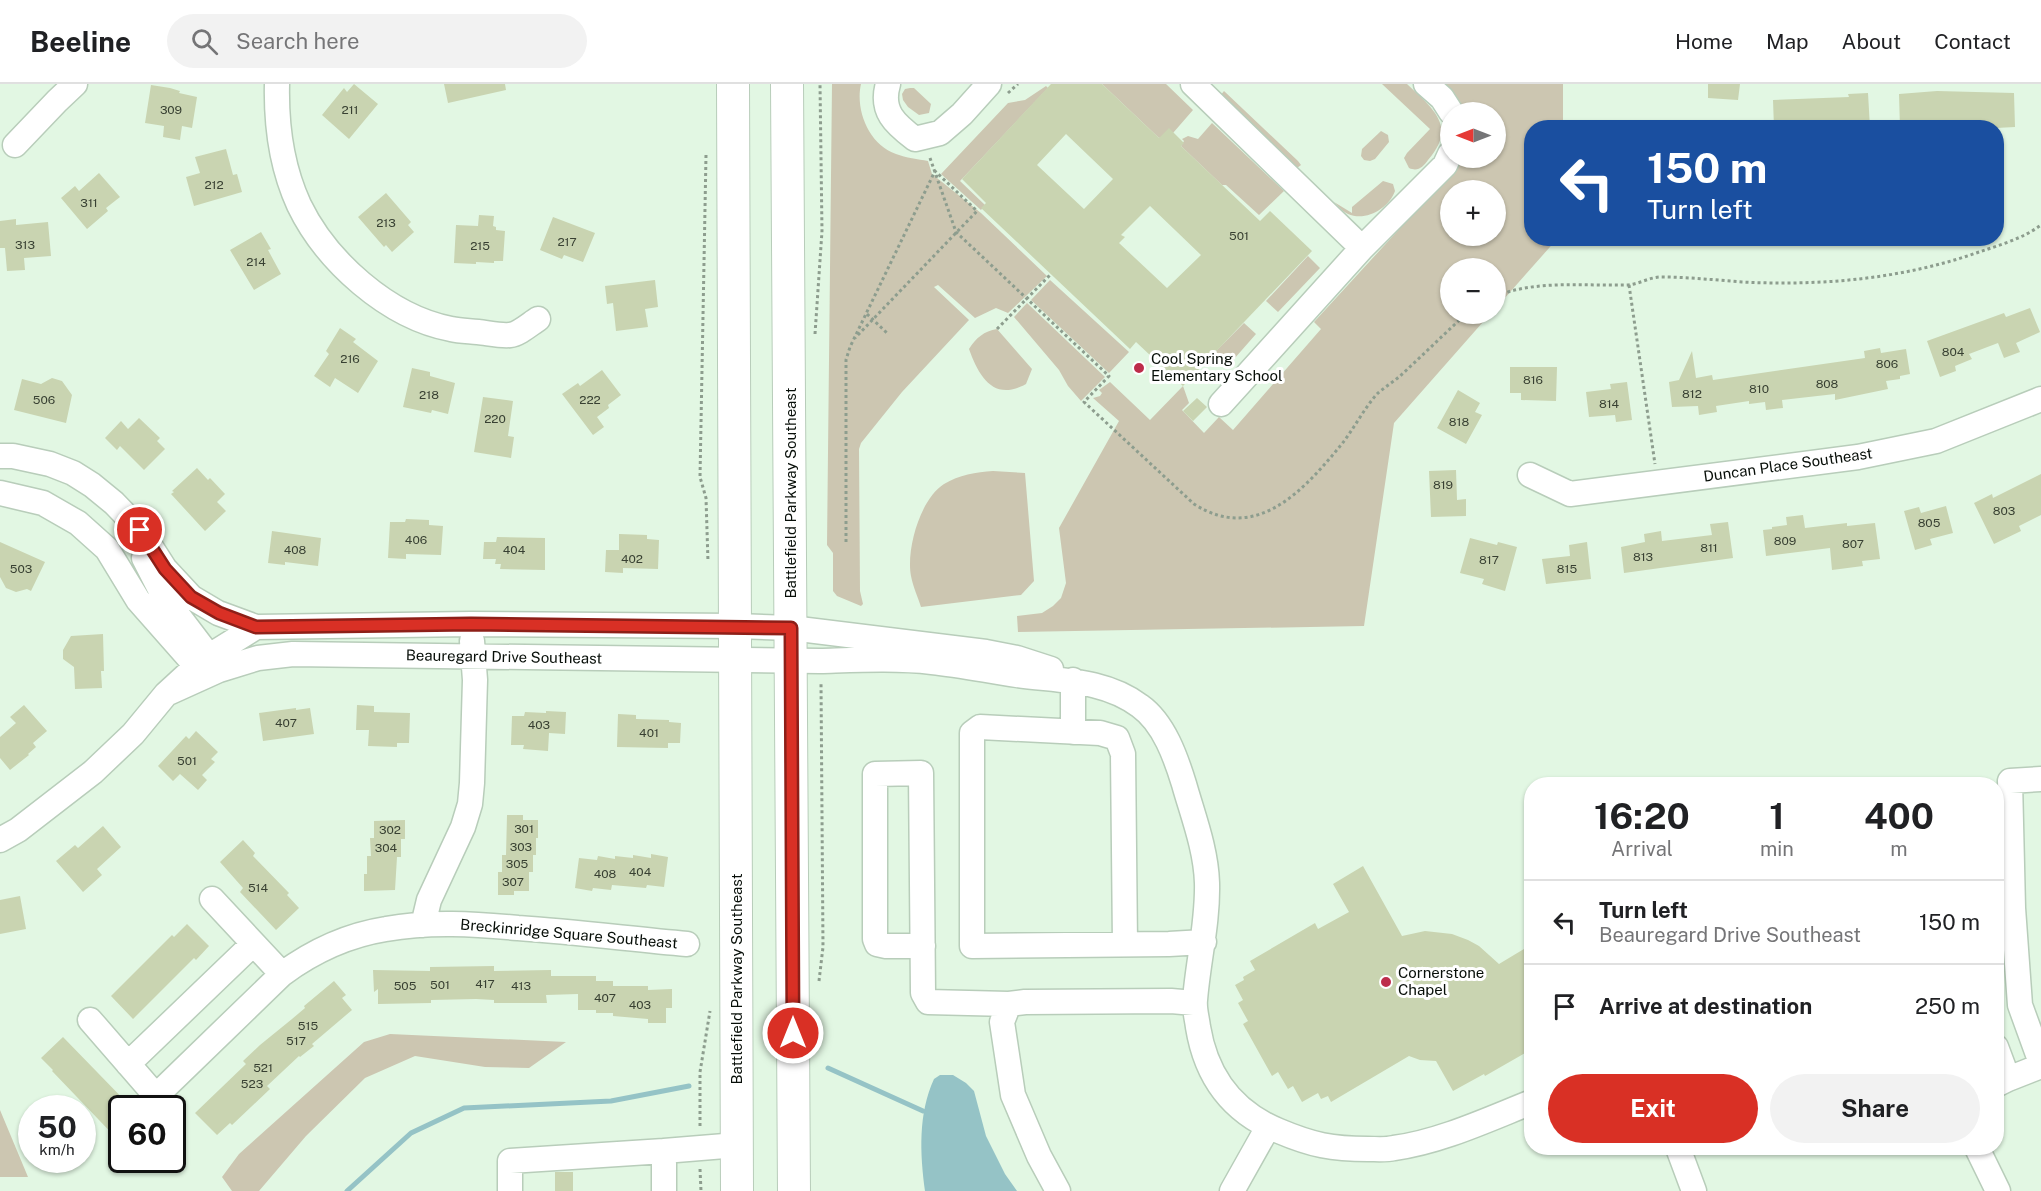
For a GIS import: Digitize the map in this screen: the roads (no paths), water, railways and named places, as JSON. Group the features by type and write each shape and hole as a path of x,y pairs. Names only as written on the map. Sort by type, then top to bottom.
{"main road":[{"name":"Battlefield Parkway Southeast","path":"733,84 737,1191"},
{"name":"Battlefield Parkway Southeast","path":"787,84 794,1191"}],"street":[{"path":"15,146 75,84"},
{"path":"277,84 279,140 286,172 299,205 315,233 336,260 362,284 390,304 418,318 449,329 512,335 538,319"},
{"path":"888,84 886,105 896,124 915,138 940,133 962,114 989,84"},
{"path":"1192,84 1362,248"},
{"path":"1426,84 1445,102"},
{"path":"1221,404 1362,248 1442,168"},
{"name":"Duncan Place Southeast","path":"1530,475 1570,494 1858,457 1936,441 2041,399"},
{"name":"Beauregard Drive Southeast","path":"0,456 13,456 50,464 73,473 92,485 114,503 140,530 165,569 191,597 219,613 256,627 471,624 791,628 1017,658 1039,664 1073,680"},
{"path":"0,494 43,503 78,523 107,549 138,600 208,667"},
{"name":"Beauregard Drive Southeast","path":"114,503 134,534 149,571 208,667 293,654 895,660 932,662 1020,676 1073,680"},
{"path":"423,925 429,900 463,827 470,804 475,680 471,624"},
{"path":"0,840 18,830 93,772 133,734 166,694 208,667 256,627"},
{"path":"1074,732 1073,680 1109,690 1142,706 1167,737 1202,844 1207,882 1204,942 1194,1003 1201,1048 1217,1084 1243,1110 1268,1127 1297,1139 1335,1149 1394,1149 1452,1133 1524,1105"},
{"path":"1125,944 1123,754 1117,738 1100,733 980,727 972,733 972,946 1125,944 1204,942"},
{"path":"923,946 886,946 877,944 875,939 875,774 921,773 923,946 923,993 928,1002 1194,1003"},
{"path":"2004,783 2041,779"},
{"path":"2004,796 2019,1005 2041,1065 2004,1081"},
{"path":"212,900 282,974"},
{"name":"Breckinridge Square Southeast","path":"90,1020 156,1096 282,974 318,951 358,936 385,929 423,925 475,924 687,944"},
{"path":"128,1064 253,944"},
{"path":"1009,1004 1002,1022 1013,1095 1039,1156 1058,1191"},
{"path":"1232,1191 1268,1127"},
{"path":"510,1191 510,1161 737,1145"},
{"path":"664,1151 664,1191"},
{"path":"1681,1155 1694,1191"},
{"path":"1980,1155 1998,1191"}],"water":[{"path":"940,1075 953,1075 974,1091 986,1136 1005,1174 1017,1191 925,1191 921,1148 923,1120 929,1092 934,1079"}],"waterway":[{"path":"828,1068 923,1111"},
{"path":"347,1191 411,1133 464,1108 611,1101 689,1086"}],"place":[{"name":"Cool Spring Elementary School","path":"1139,368"},
{"name":"Cornerstone Chapel","path":"1386,982"}]}
